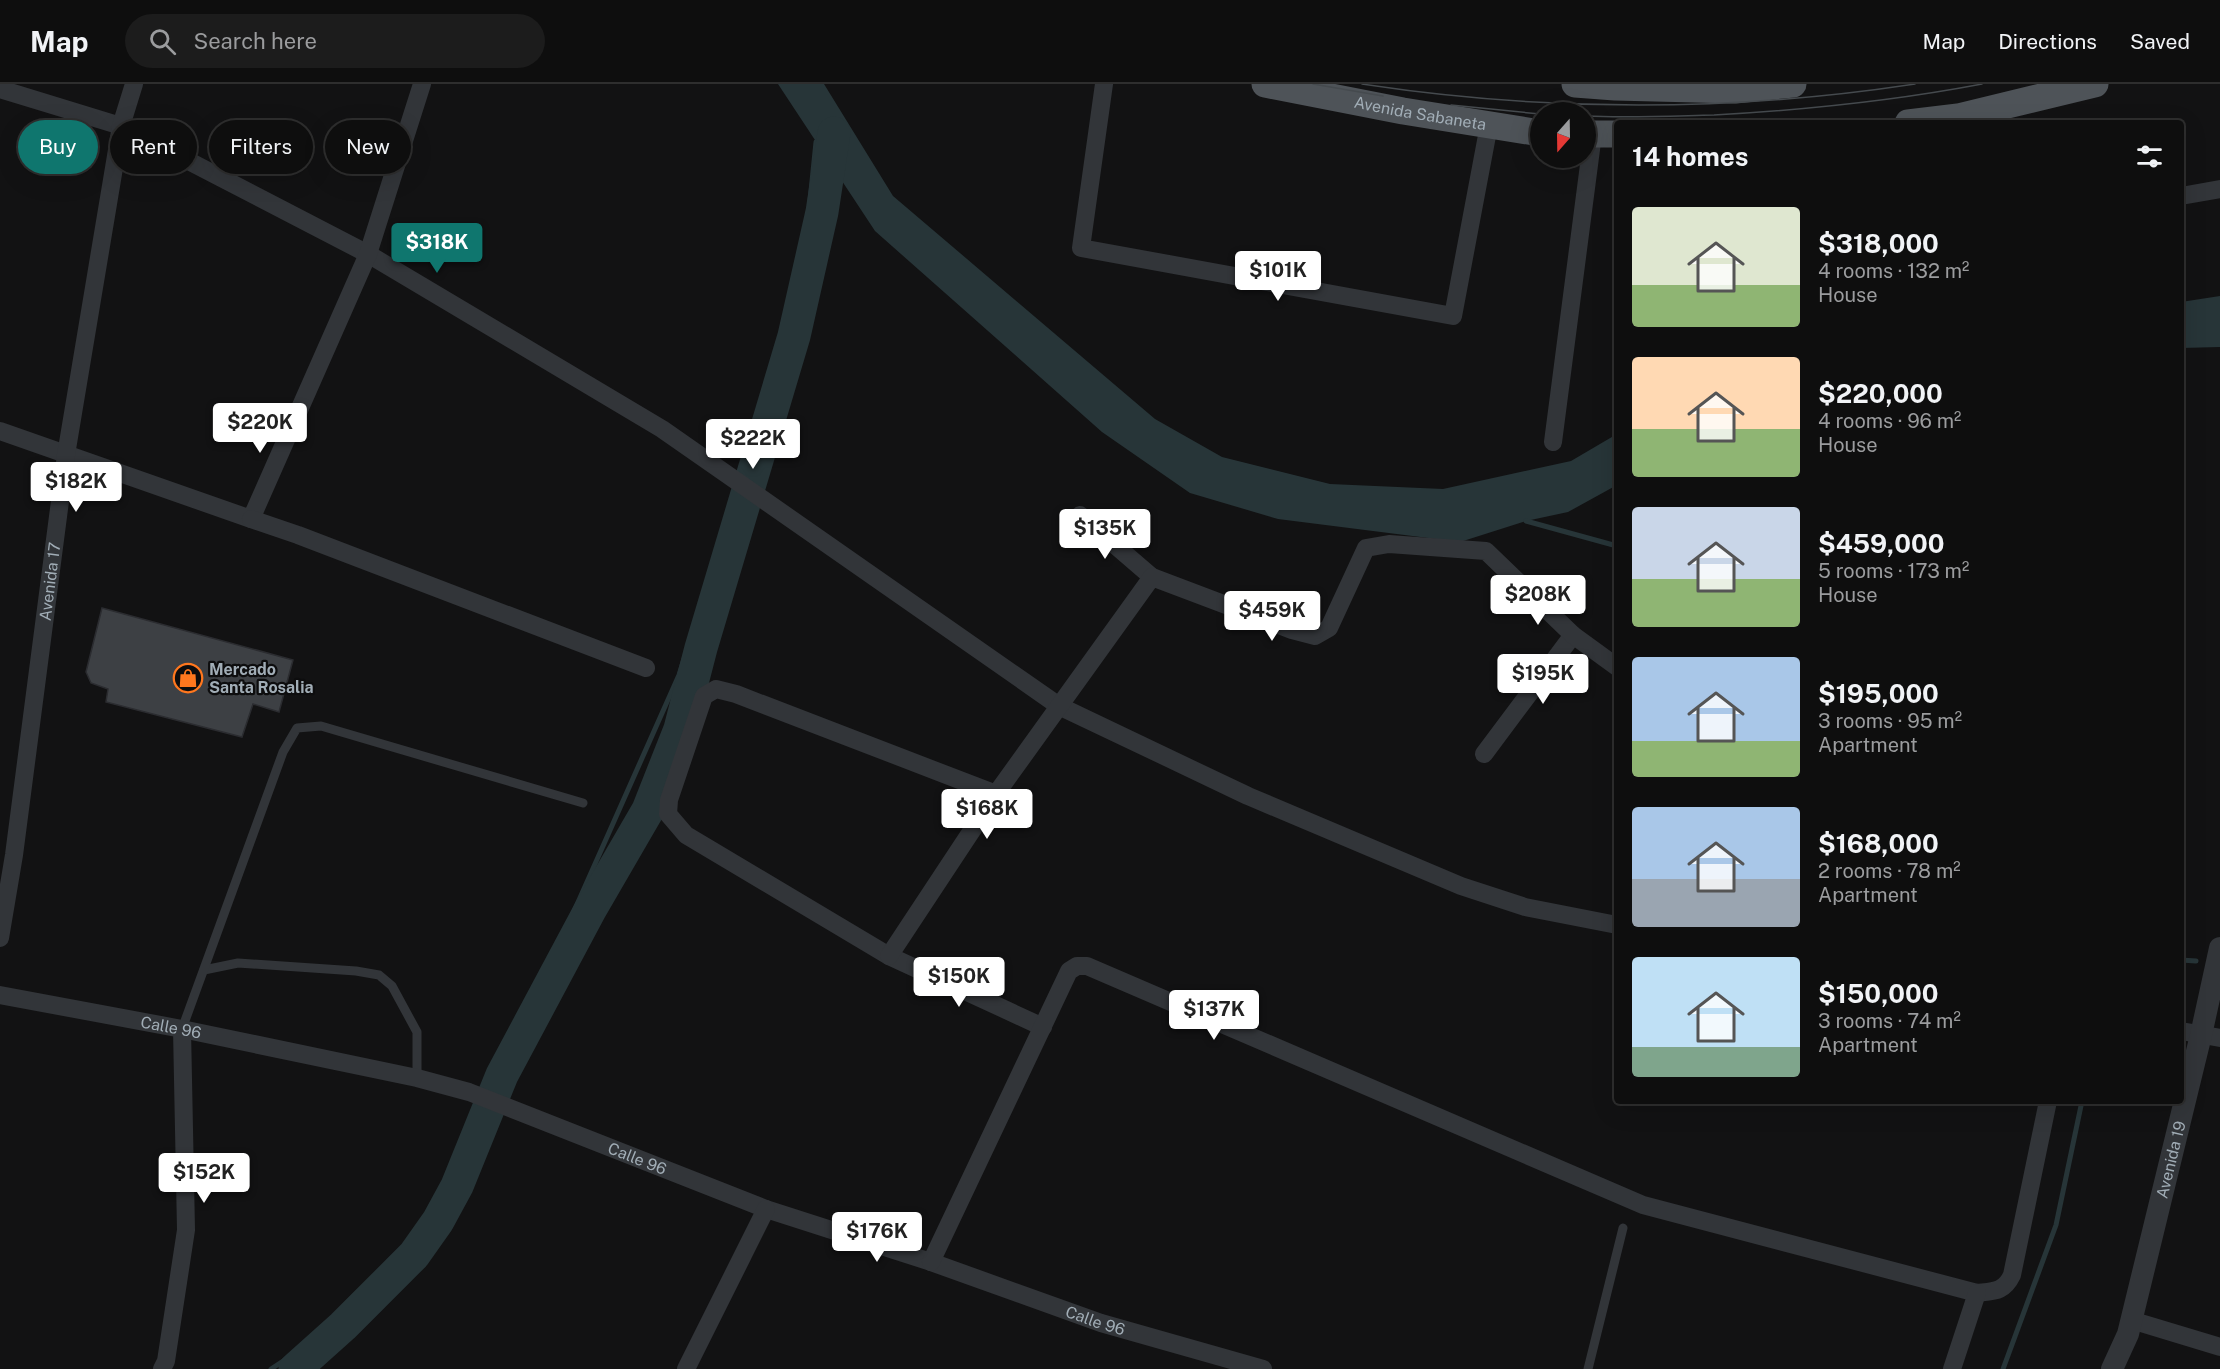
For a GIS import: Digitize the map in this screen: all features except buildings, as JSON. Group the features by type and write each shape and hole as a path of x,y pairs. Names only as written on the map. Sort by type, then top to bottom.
{"main road":[{"name":"Avenida Sabaneta","path":"1265,84 1403,111 1530,131"},
{"path":"1575,84 1736,90 1793,84"},
{"path":"1959,120 2095,84"}],"street":[{"name":"Avenida 17","path":"123,120 134,84"},
{"path":"252,519 368,254 422,84"},
{"path":"1104,84 1080,248 1454,316 1489,125"},
{"path":"0,89 110,123"},
{"path":"1553,442 1598,134"},
{"path":"197,165 368,254 662,429 1059,706 1248,796 1461,886 1525,908 1614,924"},
{"name":"Avenida 17","path":"0,938 7,854 66,455 113,174"},
{"path":"2184,195 2220,189"},
{"path":"0,431 309,539 646,668"},
{"path":"1080,515 1152,577 1292,630 1315,636 1329,628 1366,548 1389,544 1486,551 1573,635 1614,665"},
{"path":"889,956 996,794 1152,577"},
{"path":"1484,754 1573,635"},
{"path":"996,794 736,694 716,689 704,696 669,800 668,814 686,835 889,956 1043,1028"},
{"name":"Avenida 19","path":"2112,1369 2128,1334 2220,948"},
{"path":"931,1262 1069,971 1077,966 1087,966 1643,1205 1977,1293 2000,1290 2008,1285 2012,1275 2047,1104"},
{"name":"Calle 96","path":"0,995 182,1029 417,1078 469,1092 766,1209 931,1262 1101,1323 1263,1369"},
{"path":"162,1369 166,1361 186,1230 182,1029"},
{"path":"686,1369 766,1209"},
{"path":"1952,1369 1977,1293"},
{"path":"2131,1320 2220,1347"}],"lane":[{"path":"182,1029 283,752 297,728 321,726 583,803"},
{"path":"204,970 238,963 356,970 379,975 392,986 417,1032 417,1078"},
{"path":"1588,1369 1623,1228"}],"shaded area":[{"path":"778,84 824,84 893,196 1155,419 1222,457 1330,484 1443,489 1571,461 1614,436 1614,487 1568,512 1526,521 1460,542 1278,519 1190,493 1102,432 875,231"},
{"path":"2220,296 2220,347 2184,348 2184,302"}],"waterway":[{"path":"295,1369 343,1326 414,1255 438,1221 457,1186 502,1075 590,910 648,810 680,729 701,648 794,336 822,212 834,133"},
{"path":"271,1369 411,1277 679,675 740,482 805,250 816,142"},
{"path":"1526,521 1614,545"},
{"path":"2184,960 2196,961"},
{"path":"2003,1369 2056,1225 2081,1104"}],"tram line":[{"path":"1313,84 1383,96"},
{"path":"1362,84 1500,100 1638,105 1777,100 1915,84"},
{"path":"1596,116 1714,115 1781,110 1882,100 1982,84"},
{"path":"1451,105 1530,113"}],"place":[{"name":"Mercado Santa Rosalia","path":"188,678"}]}
